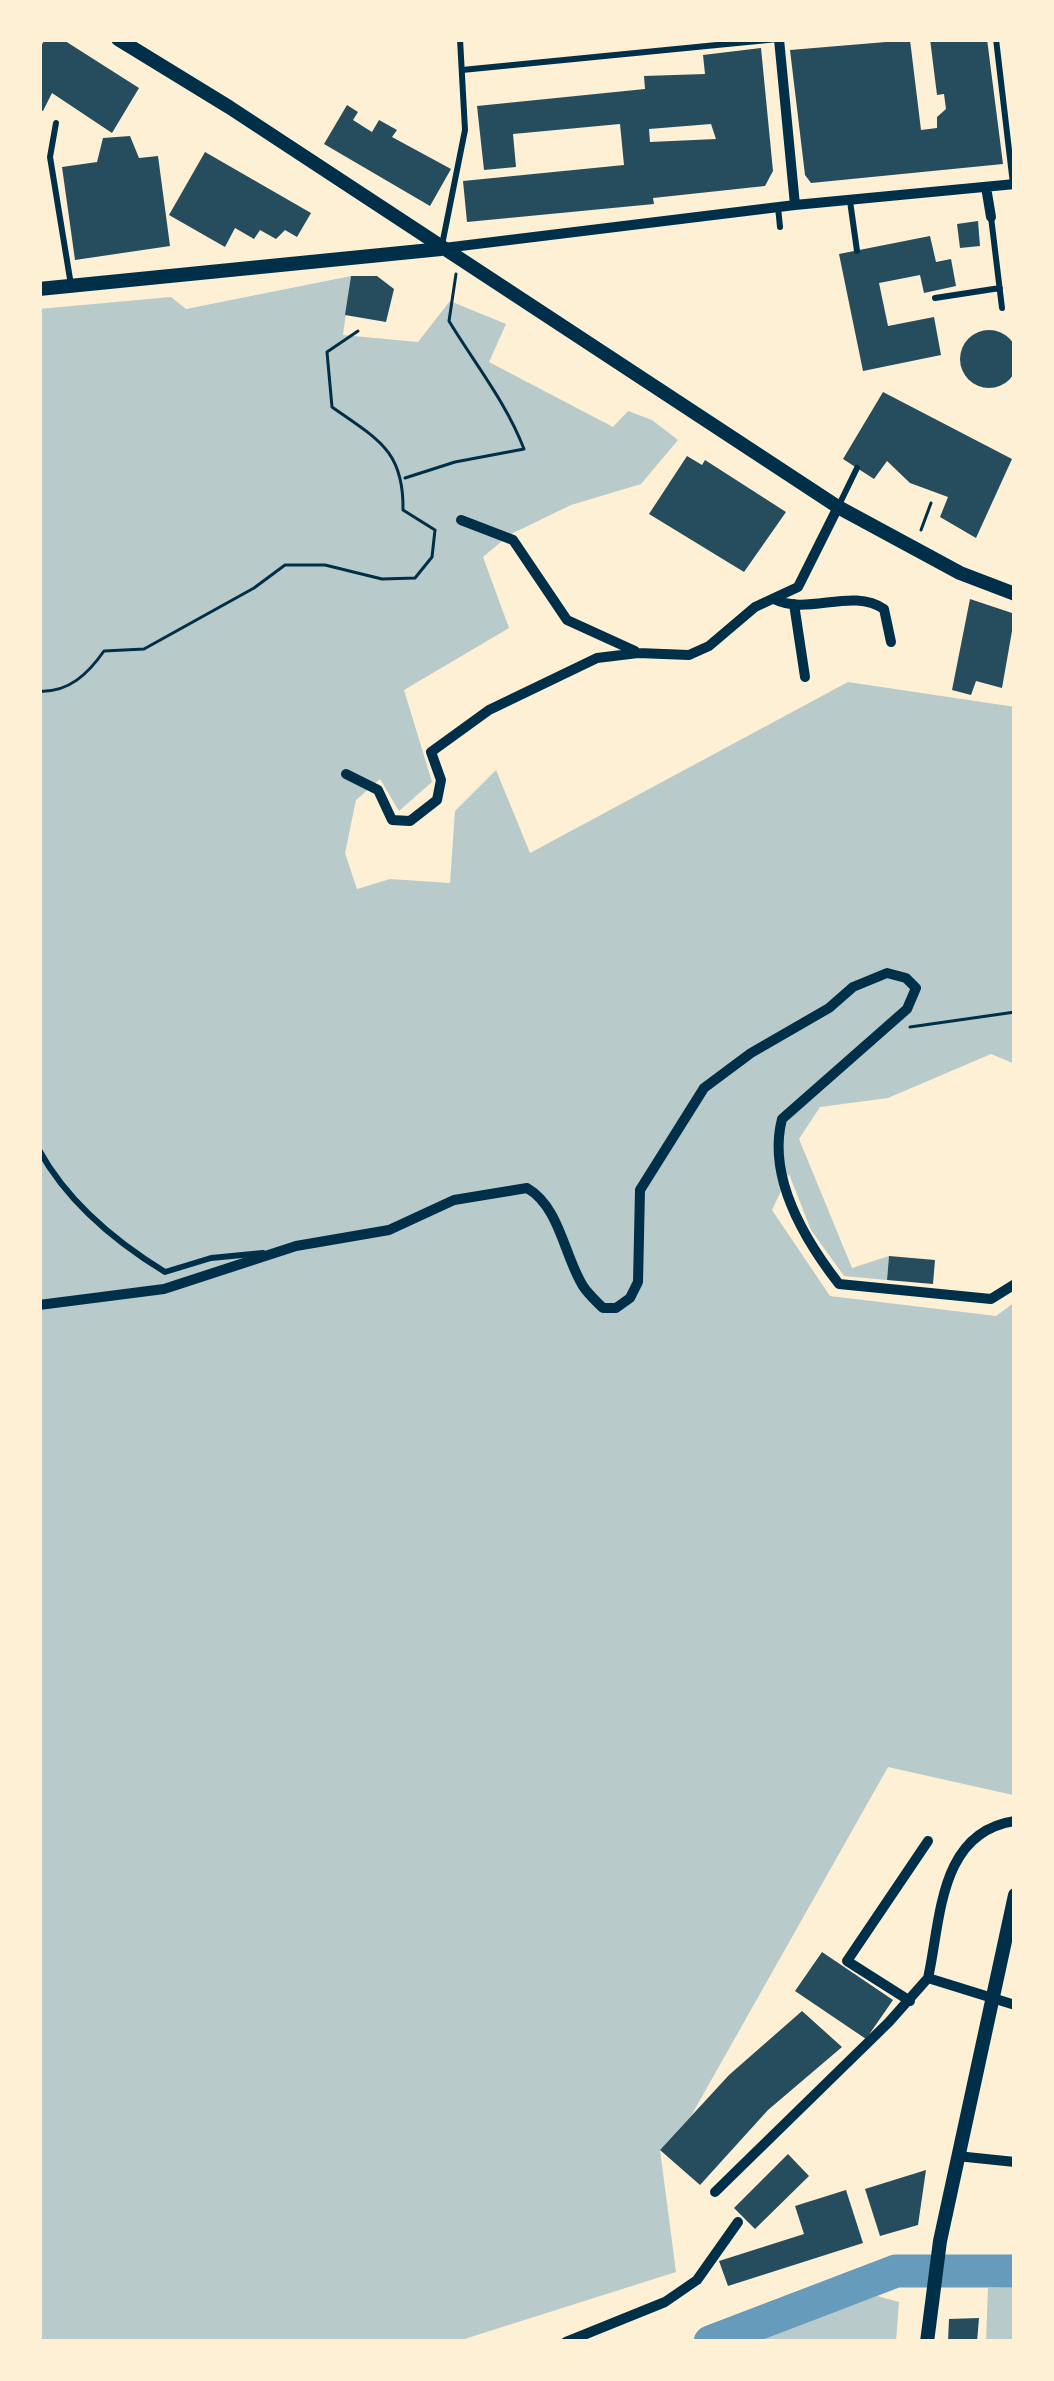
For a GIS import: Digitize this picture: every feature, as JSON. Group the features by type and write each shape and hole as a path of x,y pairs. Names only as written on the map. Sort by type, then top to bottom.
{"street":[{"path":"118,39 268,132 838,507 960,573 1015,595"},
{"path":"778,39 795,205"},
{"path":"39,290 1014,184"},
{"path":"986,187 991,217"},
{"path":"346,774 378,790 392,820 410,821 437,800 441,780 431,752 489,710 597,658 638,653 689,655 710,646 755,607 798,587 838,507"},
{"path":"461,520 513,540 567,620 638,653"},
{"path":"774,599 794,604 871,600 884,609 891,642"},
{"path":"794,604 805,677"},
{"path":"39,1305 164,1288 282,1251 389,1230 454,1200 527,1187 550,1212 584,1288 603,1308 616,1308 630,1298 638,1282 640,1190 704,1088 853,988 887,973 906,978 916,988 907,1009 782,1119 777,1160 805,1235 839,1284 991,1299 1015,1284"},
{"path":"715,2192 910,2001 928,1978 940,1901 953,1862 982,1836 1015,1821"},
{"path":"910,2001 848,1961 928,1841"},
{"path":"927,2342 940,2241 1015,1895"},
{"path":"928,1978 1015,2005"},
{"path":"957,2156 1015,2162"},
{"path":"566,2342 665,2302 697,2280 738,2222"}],"lane":[{"path":"441,249 465,130 460,39"},
{"path":"462,70 778,39"},
{"path":"996,39 1014,184"},
{"path":"56,123 50,157 71,288"},
{"path":"850,201 856,251"},
{"path":"778,207 780,227"},
{"path":"991,217 1002,308"},
{"path":"935,298 1000,288"},
{"path":"838,507 857,468"},
{"path":"39,1150 48,1167 93,1217 128,1249 165,1272 211,1258 282,1251"}],"path":[{"path":"403,478 524,449 507,407 449,321 457,289 456,259"},
{"path":"39,692 56,692 89,672 104,651 144,650 285,566 325,566 382,579 415,578 432,557 435,530 403,510 403,478 381,442 332,407 327,352 358,331"},
{"path":"914,548 931,503"},
{"path":"883,1031 1015,1012"}],"shaded area":[{"path":"351,276 343,335 418,342 450,301 506,324 489,362 613,427 628,411 652,420 678,440 641,484 571,505 509,535 483,557 509,628 404,690 432,782 399,811 380,779 356,800 345,853 357,889 390,879 450,883 455,811 496,770 530,853 848,682 1015,707 1015,1064 991,1054 888,1098 820,1107 799,1139 852,1268 889,1256 887,1280 844,1276 811,1230 789,1174 772,1210 830,1296 996,1316 1015,1302 1015,1787 1013,1795 888,1767 691,2116 660,2150 676,2272 455,2342 39,2342 39,309 171,297 186,309"},
{"path":"1015,2287 1015,2342 986,2342 988,2288"},
{"path":"877,2296 899,2302 896,2342 747,2342"}],"building":[{"path":"45,39 62,39 139,88 112,133 52,93 43,111 39,109 39,50"},
{"path":"930,39 987,39 1003,164 811,183 805,175 790,50 910,40 921,130 937,128 937,117 946,109 944,94 937,95"},
{"path":"761,48 773,171 765,186 653,198 654,204 467,222 463,181 624,165 620,124 513,134 516,167 484,170 477,106 645,89 644,76 705,74 703,55","holes":["711,124 716,139 650,142 649,129"]},
{"path":"347,105 358,112 353,120 372,132 379,120 397,130 392,137 451,169 430,206 324,144"},
{"path":"130,136 139,158 158,156 170,246 75,260 62,167 97,162 103,138"},
{"path":"205,152 311,213 297,237 285,230 276,239 260,230 254,239 235,228 225,247 169,215"},
{"path":"978,221 980,246 960,248 957,224"},
{"path":"930,236 936,262 951,259 956,286 924,293 920,275 879,283 888,326 934,317 941,355 863,371 839,254"},
{"path":"351,276 377,276 394,289 386,322 345,315"},
{"path":"989,330 1009,339 1018,359 1009,379 989,388 969,379 960,359 969,339"},
{"path":"883,392 1012,459 976,538 940,517 948,497 910,483 887,461 874,479 843,459"},
{"path":"687,456 702,465 705,460 786,512 744,572 649,514"},
{"path":"970,599 1015,614 1002,688 976,681 971,695 952,690"},
{"path":"889,1256 935,1260 933,1284 887,1280"},
{"path":"822,1952 893,2000 866,2039 795,1991"},
{"path":"802,2011 842,2047 768,2110 700,2185 660,2150 729,2075"},
{"path":"788,2154 809,2176 755,2229 734,2208"},
{"path":"926,2170 918,2225 880,2236 865,2189"},
{"path":"846,2190 863,2243 728,2286 719,2261 804,2234 795,2206"},
{"path":"979,2318 977,2342 948,2342 949,2319"}],"waterway":[{"path":"710,2342 896,2271 1015,2271"}]}
